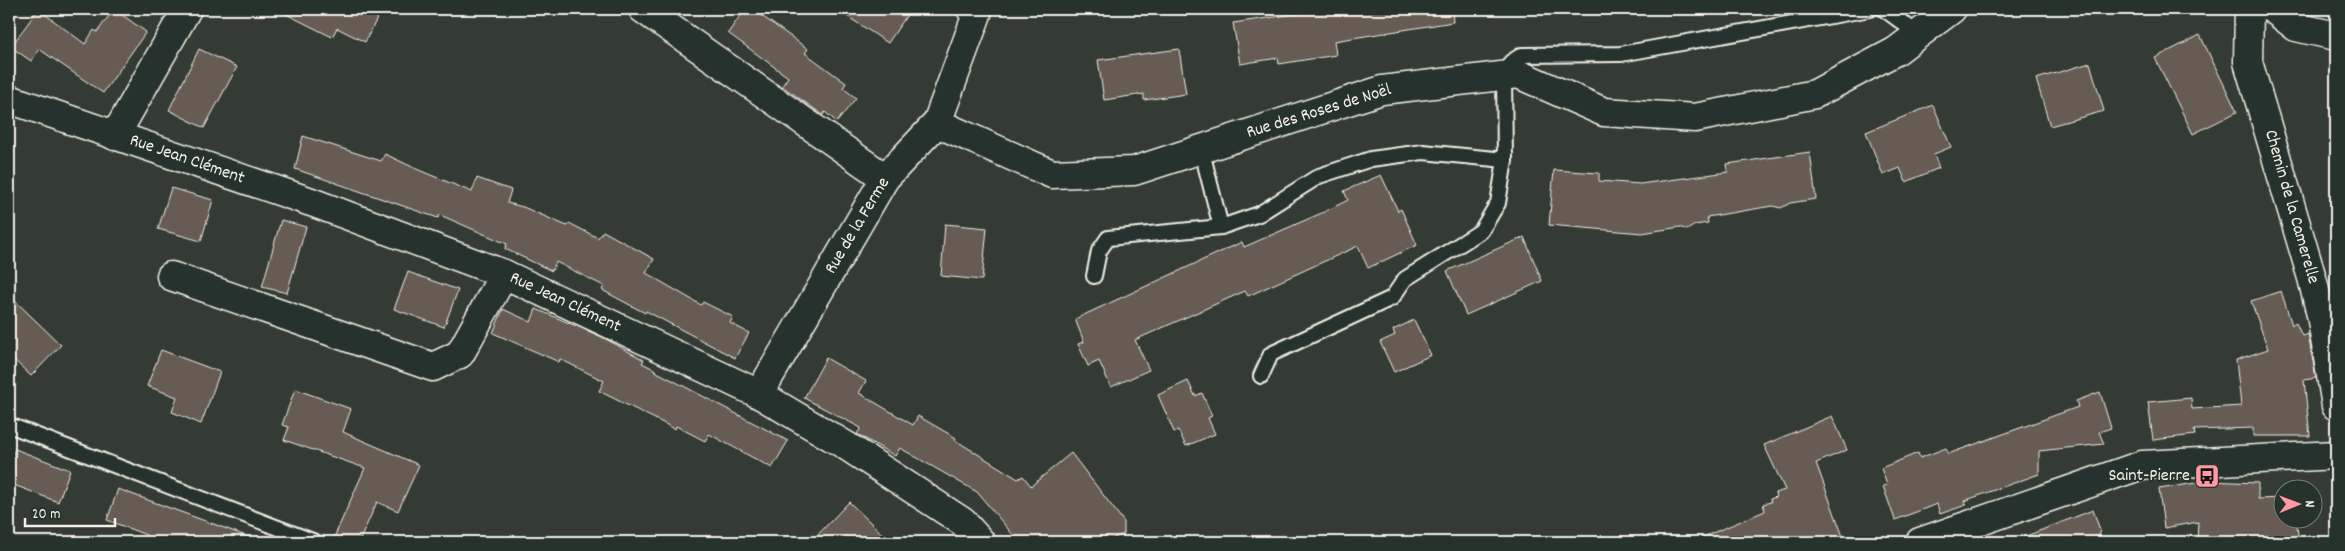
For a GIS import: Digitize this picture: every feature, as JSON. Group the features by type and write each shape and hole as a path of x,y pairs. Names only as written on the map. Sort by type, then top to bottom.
{"street":[{"name":"Rue Jean Clément","path":"115,136 187,9"},
{"path":"644,9 885,178"},
{"name":"Rue des Roses de Noël","path":"936,123 1052,174 1134,172 1201,148 1382,90 1518,74 1604,112 1695,118 1815,94 1896,51 1952,9"},
{"name":"Chemin de la Camerelle","path":"2248,9 2248,62 2312,278 2321,315 2336,406"},
{"path":"2273,9 2296,27 2336,36"},
{"name":"Rue de la Ferme","path":"759,394 885,178 936,123 975,10"},
{"name":"Rue Jean Clément","path":"9,99 314,203 504,274 759,394 845,445 963,522 981,542"},
{"path":"171,276 433,367 460,354 504,274"},
{"path":"1920,542 2142,465 2336,455"}],"lane":[{"path":"1261,376 1272,354 1392,298 1405,279 1481,231 1498,203 1505,160 1504,76 1511,62 1522,55 1621,54 1870,9"},
{"path":"1884,9 1918,34"},
{"path":"1201,148 1221,227"},
{"path":"1094,276 1100,251 1108,238 1221,227 1260,214 1319,176 1371,159 1423,152 1505,160"},
{"path":"9,424 315,542"}],"building":[{"path":"38,9 85,44 94,30 97,32 114,9 146,32 103,93 39,49 31,61 11,47"},
{"path":"276,9 382,9 365,42 337,28 332,37"},
{"path":"745,9 752,9 808,49 805,53 846,83 843,88 856,98 837,122 825,112 823,115 782,86 788,77 728,33"},
{"path":"836,9 911,9 888,43"},
{"path":"1330,9 1452,9 1453,22 1334,41 1336,55 1279,64 1278,58 1240,64 1233,23"},
{"path":"2200,35 2237,112 2193,134 2155,58"},
{"path":"199,49 237,67 204,128 169,110"},
{"path":"1179,49 1186,94 1144,100 1144,94 1104,100 1098,60"},
{"path":"2090,63 2104,111 2050,126 2036,79"},
{"path":"1933,105 1951,147 1934,154 1939,168 1906,182 1900,168 1883,175 1866,132"},
{"path":"303,136 381,161 385,154 472,192 477,178 511,190 507,203 523,207 567,226 569,223 598,238 603,231 654,259 646,273 701,305 703,302 733,317 730,323 749,333 735,358 602,290 604,286 556,262 552,271 505,249 507,244 440,215 438,218 295,169"},
{"path":"1810,152 1816,199 1790,203 1781,208 1772,206 1707,217 1708,223 1695,225 1687,230 1680,227 1642,233 1549,225 1554,170 1599,173 1599,181 1640,184 1728,172 1727,164"},
{"path":"1381,175 1398,211 1401,209 1417,245 1368,268 1358,246 1248,296 1245,291 1135,340 1149,370 1111,387 1099,361 1088,366 1078,344 1084,342 1075,319 1242,242 1244,247 1324,212 1348,200 1344,191"},
{"path":"171,188 213,200 201,241 158,229"},
{"path":"281,220 306,227 287,293 262,287"},
{"path":"945,224 987,228 982,280 941,276"},
{"path":"1524,237 1542,281 1466,315 1447,271"},
{"path":"408,272 458,290 444,327 394,309"},
{"path":"2281,291 2292,325 2296,323 2302,336 2308,334 2316,378 2304,380 2310,436 2253,436 2253,428 2194,430 2195,435 2153,440 2148,402 2191,398 2192,409 2241,406 2236,360 2268,349 2251,301"},
{"path":"9,295 61,345 31,376 9,355"},
{"path":"503,309 531,322 536,309 602,337 644,360 642,363 655,371 788,441 772,468 709,434 705,441 676,426 675,429 599,391 604,381 560,359 559,362 493,333"},
{"path":"1414,320 1431,355 1394,372 1380,342 1395,335 1393,330"},
{"path":"161,350 220,372 201,424 172,412 177,397 147,386"},
{"path":"826,358 866,381 859,393 913,425 918,416 956,438 955,440 1018,479 1023,476 1031,486 1071,453 1124,522 1124,534 1104,542 1019,542 977,492 900,448 895,456 857,434 861,428 804,398"},
{"path":"1188,381 1195,396 1202,393 1212,416 1208,418 1215,434 1186,446 1178,430 1174,432 1158,395"},
{"path":"295,389 351,409 343,432 419,465 398,511 377,502 359,542 332,542 365,468 284,440 289,427 282,425"},
{"path":"2100,392 2111,428 2099,432 2104,444 2039,451 2039,474 1964,501 1966,505 1940,514 1937,504 1895,520 1883,486 1887,485 1881,468 1918,453 1920,458 1946,448 1948,454 2078,407 2076,401"},
{"path":"1832,416 1847,450 1816,463 1845,542 1691,542 1765,511 1763,504 1771,502 1770,499 1776,497 1775,493 1785,490 1764,445"},
{"path":"15,449 70,470 58,502 9,483 9,465"},
{"path":"2208,481 2258,483 2258,499 2272,498 2272,528 2297,528 2299,542 2197,542 2198,522 2164,528 2159,489"},
{"path":"118,489 257,540 256,542 143,542 146,535 107,520"},
{"path":"849,502 891,542 811,542"},
{"path":"2093,510 2100,530 2096,542 2016,542 2016,540"}],"place":[{"name":"Saint-Pierre","path":"2207,476"}]}
